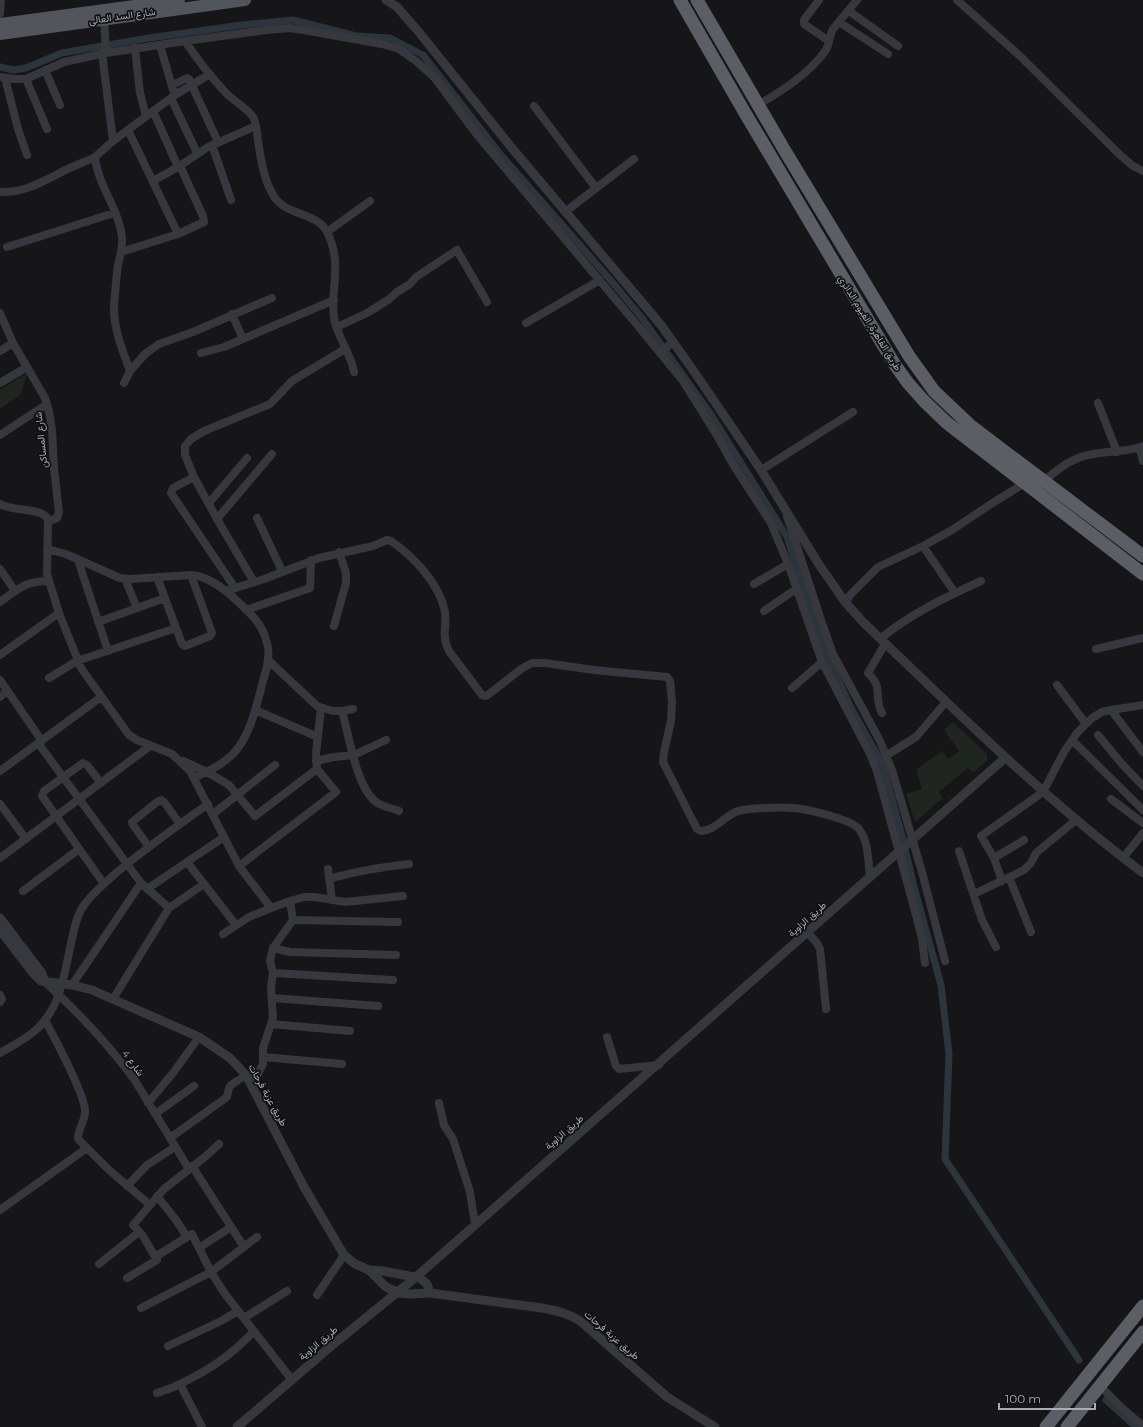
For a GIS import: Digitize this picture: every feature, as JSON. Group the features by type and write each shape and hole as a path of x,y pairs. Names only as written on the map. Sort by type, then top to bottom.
{"highway":[{"name":"طريق القاهرة, الفيوم الدائري","path":"680,0 744,113 873,330 908,383 924,401 948,423 1025,483 1046,488 1078,523 1143,574"},
{"name":"طريق القاهرة, الفيوم الدائري","path":"697,0 887,322 921,375 946,403 971,426 1046,488 1086,513 1143,556"},
{"path":"744,113 758,105"},
{"path":"1078,523 1086,513"},
{"path":"1046,1427 1116,1339 1141,1312"},
{"path":"1067,1427 1143,1332"},
{"path":"1116,1339 1123,1342 1129,1350"}],"main road":[{"name":"شارع السد العالى","path":"0,34 56,21 179,0"},
{"name":"شارع السد العالى","path":"0,24 104,19 245,0"}],"street":[{"path":"0,14 1,0"},
{"path":"386,0 397,4 566,212 666,347 761,470 818,563 845,602 883,642 1005,758 1076,820 1143,873"},
{"path":"819,0 804,20 804,24 829,41"},
{"path":"758,105 789,86 818,59 826,49 830,33 857,0"},
{"path":"957,0 1020,56 1119,154 1133,166 1143,171"},
{"path":"849,11 898,46"},
{"path":"104,19 104,49 113,141"},
{"path":"839,22 888,54"},
{"path":"27,155 2,78 26,79 64,62 104,49 135,48 290,28 382,44 408,54 423,67 434,77 478,136 551,225 600,280 666,347 683,381 715,432 734,466 771,523 788,564 822,662 874,763 883,788 922,939 925,963"},
{"path":"185,41 210,74 234,101 251,114 256,126 266,180 276,199 280,204 315,219 322,224 327,232 332,242 335,256 334,316 337,327 352,362 354,372"},
{"path":"160,45 172,85 173,97 197,153"},
{"path":"121,252 178,234 204,221 179,166 149,114 140,93 135,48"},
{"path":"45,70 60,105"},
{"path":"0,192 21,191 95,157 113,141 149,114 192,84 210,74"},
{"path":"172,85 186,78 189,79 192,84 215,144 231,200"},
{"path":"26,79 47,129"},
{"path":"534,106 596,188"},
{"path":"152,181 179,166 197,153 256,126"},
{"path":"128,130 178,234"},
{"path":"95,157 97,171 118,221 122,238 117,271 114,312 119,340 130,371"},
{"path":"566,212 634,160"},
{"path":"327,232 370,201"},
{"path":"7,248 114,213"},
{"path":"337,327 388,300 410,284 416,277 456,250 487,302"},
{"path":"526,323 600,280"},
{"path":"124,383 130,371 145,354 159,344 193,332 272,298"},
{"path":"201,353 215,350 334,300"},
{"path":"232,314 243,338"},
{"name":"شارع المساكن","path":"0,317 47,404 52,430 54,468 59,512 56,518 49,521"},
{"path":"0,351 13,343"},
{"path":"254,582 194,477 185,455 185,446 191,439 204,431 270,404 292,381 346,349"},
{"path":"0,383 27,367"},
{"path":"1098,403 1117,452"},
{"path":"0,435 47,404"},
{"path":"761,470 853,412"},
{"path":"1046,488 1060,467 1078,458 1092,454 1117,452 1141,447 1143,461"},
{"path":"217,519 272,454"},
{"path":"209,503 247,458"},
{"path":"194,477 173,488 171,493 235,588"},
{"path":"845,602 855,589 878,567 923,546 965,523 991,504 1025,483"},
{"path":"0,504 11,509 41,513 46,516 49,521 46,568 59,613 77,661 85,676 129,735 150,746 166,751 178,759 207,772 229,785 255,816 316,765 334,757 354,755 386,740"},
{"path":"784,508 833,654 887,755 897,782 911,840 945,961"},
{"path":"257,518 282,571"},
{"path":"226,591 311,560 339,552 373,546 387,540 393,542 411,558 431,582 441,599 445,618 444,640 449,651 484,696 489,694 521,669 532,663 545,663 668,678 670,681 672,702 663,762 698,829 701,831 710,829 736,812 750,809 793,808 825,815 848,822 859,829 866,845 870,877"},
{"path":"923,546 955,593"},
{"path":"47,549 66,554 116,577 124,579 191,575 200,576 226,591 255,619 263,631 266,640 268,660 255,710 248,729 239,746 223,762 194,778"},
{"path":"334,626 346,583 346,573 339,552"},
{"path":"78,560 108,651"},
{"path":"246,610 310,588 311,560"},
{"path":"754,584 788,564"},
{"path":"0,569 15,592"},
{"path":"158,577 182,644 185,646 210,636 212,633 191,575"},
{"path":"124,579 137,608"},
{"path":"0,602 32,582 49,581"},
{"path":"882,713 878,706 875,682 868,673 883,642 909,618 955,593 981,581"},
{"path":"764,611 796,589"},
{"path":"98,622 165,598"},
{"path":"0,655 59,613"},
{"path":"49,678 77,661 176,628"},
{"path":"1096,649 1143,638"},
{"path":"268,660 312,702 321,708 342,711 353,709"},
{"path":"792,688 822,662"},
{"path":"0,680 79,800 141,883 169,908"},
{"path":"1057,685 1086,724"},
{"path":"0,697 7,691"},
{"path":"0,771 101,697"},
{"path":"887,755 916,737 946,702"},
{"path":"1031,932 1005,879 981,836 1043,792 1064,752 1077,733 1086,724 1102,712 1143,705"},
{"path":"238,866 336,792 316,765 321,708"},
{"path":"255,710 318,737"},
{"path":"1111,710 1143,752"},
{"path":"342,711 364,786 377,802 384,806 399,810"},
{"path":"1098,735 1143,786"},
{"path":"1072,740 1143,810"},
{"path":"0,858 150,746"},
{"name":"طريق الزاوية","path":"237,1427 330,1347 416,1277 1005,758"},
{"path":"178,759 194,778 238,866 271,908"},
{"path":"101,783 87,765 81,764 42,794 43,798 104,884"},
{"path":"213,814 275,765"},
{"path":"1110,799 1143,823"},
{"path":"149,847 133,825 132,822 134,819 161,800 180,824"},
{"path":"0,804 26,839"},
{"path":"0,1053 29,1035 45,1020 53,1008 62,984 79,914 86,902 127,864 208,804"},
{"path":"974,894 1028,866 1039,851 1076,820"},
{"path":"1123,858 1143,834"},
{"path":"148,889 224,837"},
{"path":"994,858 1024,840"},
{"path":"23,891 79,849"},
{"path":"959,851 982,920 996,947"},
{"path":"187,862 236,925"},
{"path":"330,880 351,872 410,864"},
{"path":"328,868 332,900"},
{"path":"72,985 141,883"},
{"path":"112,999 169,908 204,884"},
{"path":"223,934 249,917 290,901 309,897 345,902 403,896"},
{"path":"170,1138 227,1097 231,1085 257,1076 261,1071 263,1064 263,1048 274,1013 271,988 273,973 270,962 273,948 293,920 290,901"},
{"path":"0,918 41,972 45,982"},
{"path":"293,920 398,922"},
{"path":"0,930 35,976 45,982"},
{"path":"808,933 820,949 826,1009"},
{"path":"273,948 290,952 396,955"},
{"path":"273,973 393,980"},
{"name":"طريق عزبة فرحات","path":"45,982 72,985 92,990 199,1037 230,1058 248,1078 304,1187 344,1255 355,1264 369,1270 416,1277"},
{"name":"شارع 4","path":"45,982 59,994 120,1061 134,1079 175,1146 191,1167 244,1247"},
{"path":"0,995 2,998 0,1002"},
{"path":"272,998 378,1006"},
{"path":"45,1020 83,1099 85,1112 78,1132 78,1139 127,1186 150,1205"},
{"path":"271,1024 350,1031"},
{"path":"148,1103 173,1073 199,1037"},
{"path":"607,1037 616,1066 619,1069 658,1065"},
{"path":"263,1057 342,1064"},
{"path":"155,1114 194,1086"},
{"path":"440,1103 444,1125 453,1139 470,1192 475,1224"},
{"path":"155,1257 139,1232 132,1225 170,1183 219,1144"},
{"path":"127,1186 147,1165 175,1146"},
{"path":"0,1210 87,1148"},
{"path":"157,1196 187,1237"},
{"path":"199,1248 231,1227"},
{"path":"99,1264 139,1232"},
{"path":"127,1278 156,1260 155,1257 192,1234 211,1272 225,1294 292,1380"},
{"path":"141,1308 211,1272 257,1237"},
{"path":"317,1295 344,1255"},
{"name":"طريق عزبة فرحات","path":"369,1270 386,1287 397,1292 407,1294 430,1292 542,1308 560,1311 571,1315 585,1325 667,1397 712,1426"},
{"path":"416,1277 426,1282 430,1292"},
{"path":"244,1318 287,1291"},
{"path":"168,1346 221,1321 238,1311"},
{"path":"157,1393 180,1384 217,1363 231,1354 254,1331"},
{"path":"180,1384 202,1427"},
{"path":"1093,1394 1122,1408 1143,1426"}],"shaded area":[{"path":"27,374 21,394 0,409 0,390"},
{"path":"953,722 987,754 987,761 973,773 968,768 939,792 943,798 915,822 906,794 922,789 916,770 942,751 948,759 959,751 944,730"}],"waterway":[{"path":"0,67 13,70 26,68 62,53 149,38 242,25 293,20 356,36 390,38 423,55 500,154 642,318 710,413 787,537 820,639 851,708 883,765 941,985 949,1054 945,1159 1079,1360"},
{"path":"1106,1400 1136,1427"}]}
